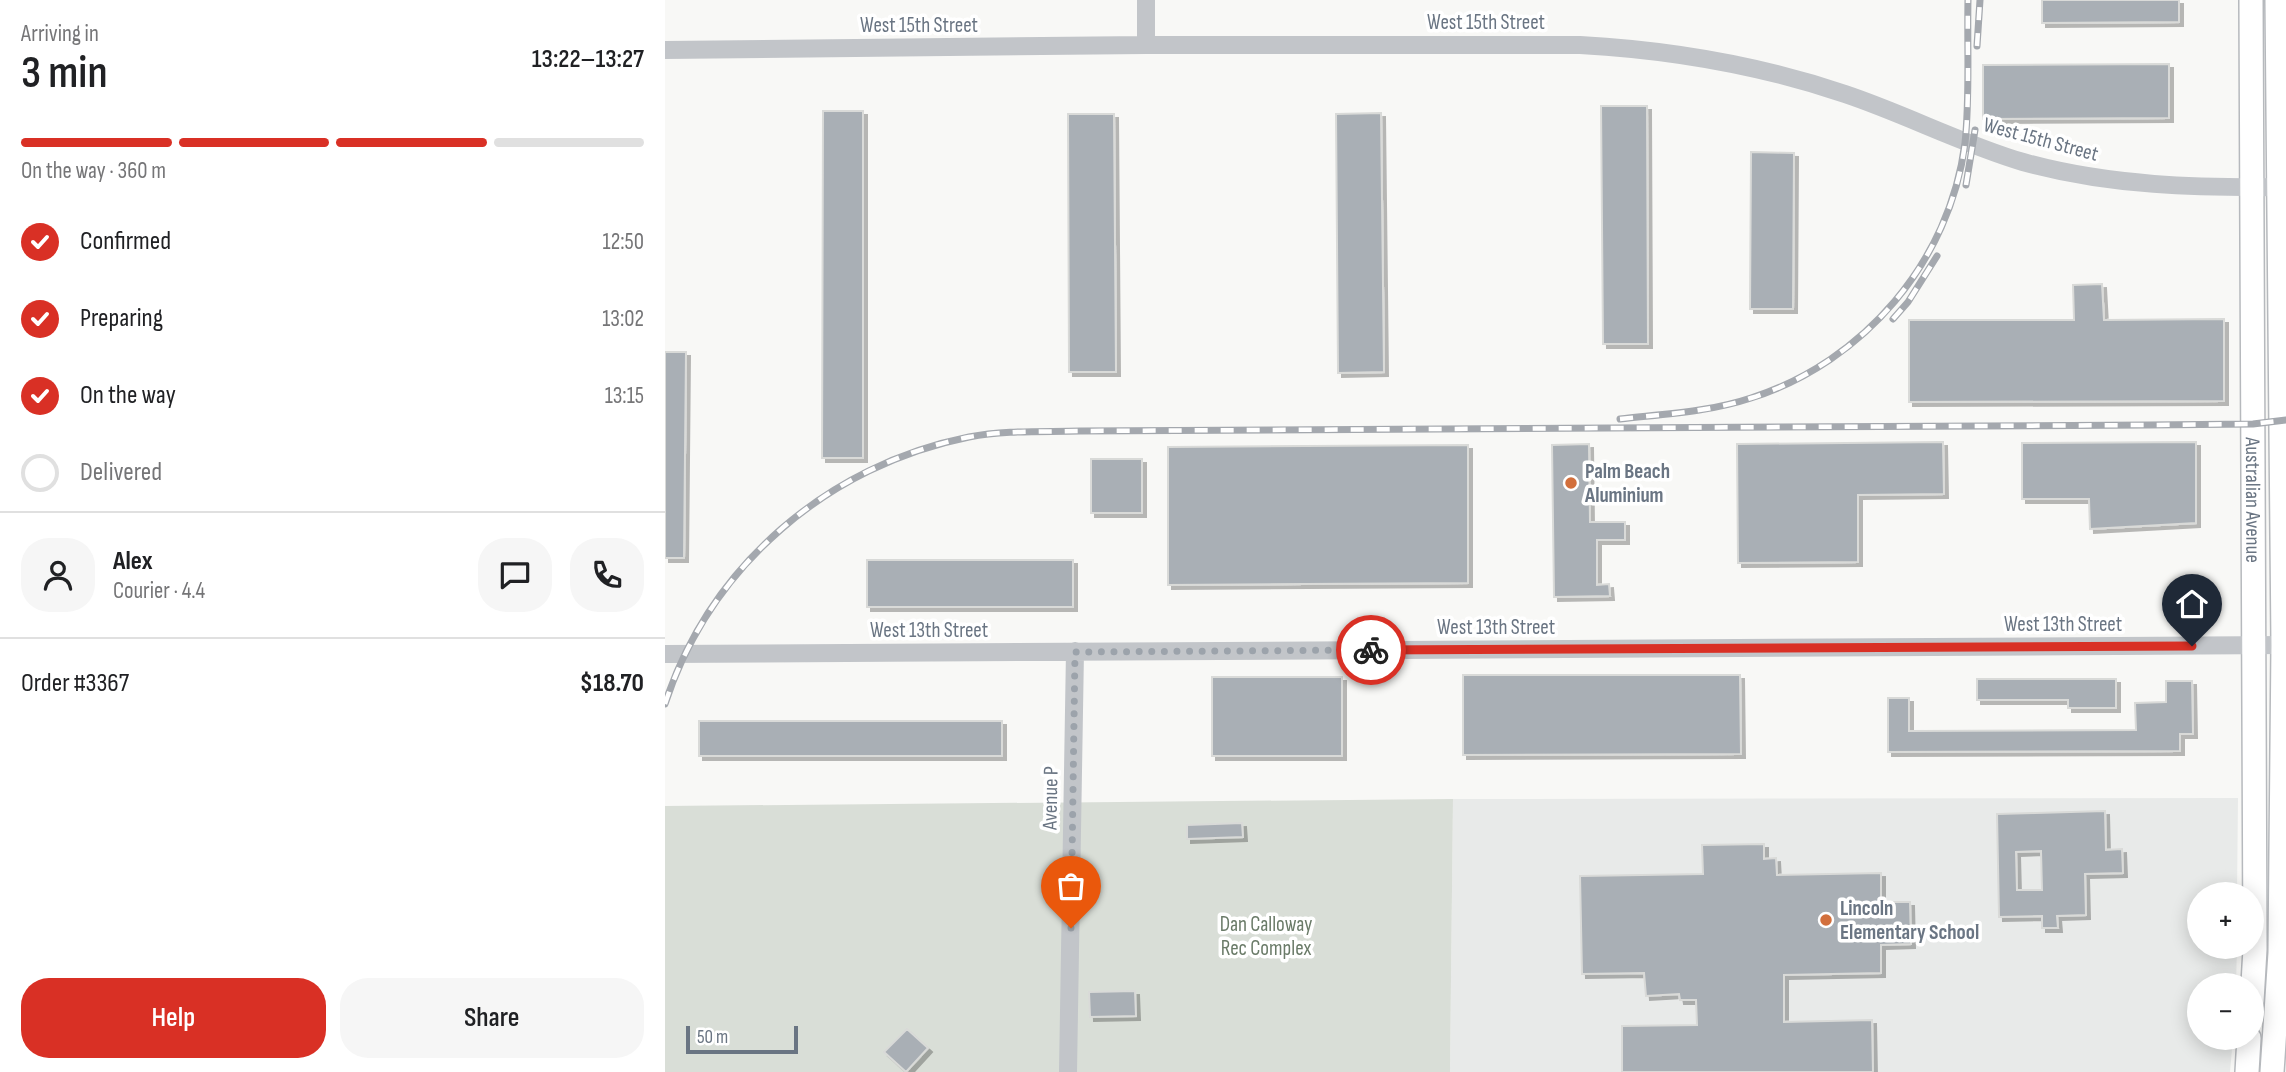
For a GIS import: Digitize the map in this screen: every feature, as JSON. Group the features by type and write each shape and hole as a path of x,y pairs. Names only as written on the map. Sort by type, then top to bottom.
{"main road":[{"name":"Australian Avenue","path":"2251,0 2252,973"},
{"name":"Australian Avenue","path":"2272,1072 2280,953 2284,645 2282,187 2277,0"},
{"path":"2247,1072 2248,1050"}],"street":[{"path":"1146,0 1146,45"},
{"name":"West 15th Street","path":"665,50 1146,45 1580,45 1642,48 1780,74 1848,95 1965,142 2024,162 2095,178 2158,185 2282,187"},
{"name":"West 13th Street","path":"665,654 2284,645"},
{"name":"Avenue P","path":"1068,1072 1075,652"}],"shaded area":[{"name":"Lincoln Elementary School","path":"2238,798 2237,882 2187,882 2187,959 2237,959 2236,973 2187,973 2187,1050 2232,1050 2230,1072 1450,1072 1453,799"}],"green space":[{"name":"Dan Calloway Rec Complex","path":"1453,799 1450,1072 665,1072 665,806"}],"building":[{"path":"2042,0 2179,0 2179,22 2042,23"},
{"path":"2169,64 2169,118 1983,119 1983,65"},
{"path":"1601,106 1647,106 1648,344 1603,344"},
{"path":"823,111 863,111 863,458 822,458"},
{"path":"1381,113 1384,372 1338,373 1336,114"},
{"path":"1068,114 1114,114 1116,372 1069,372"},
{"path":"1751,152 1794,153 1793,309 1750,309"},
{"path":"2102,284 2104,320 2224,319 2224,401 1909,402 1909,320 2074,320 2073,285"},
{"path":"665,352 686,352 684,558 665,558"},
{"path":"1943,442 1944,494 1858,495 1858,562 1738,563 1737,444"},
{"path":"2196,442 2196,523 2090,529 2089,499 2022,499 2022,443"},
{"name":"Palm Beach Aluminium","path":"1589,444 1590,522 1625,522 1625,540 1597,540 1597,585 1609,584 1610,596 1554,597 1552,445"},
{"path":"1468,445 1468,583 1168,585 1168,447"},
{"path":"1091,459 1142,459 1142,513 1091,513"},
{"path":"867,560 1073,560 1073,607 867,607"},
{"path":"1463,675 1740,675 1741,754 1463,755"},
{"path":"1212,677 1342,677 1342,756 1212,756"},
{"path":"1977,679 2116,679 2116,708 2068,708 2068,700 1977,700"},
{"path":"2166,681 2192,681 2193,734 2180,734 2180,751 1888,752 1888,698 1909,698 1909,731 2136,730 2135,703 2166,702"},
{"path":"699,721 1002,721 1002,756 699,756"},
{"path":"2105,811 2106,850 2122,849 2123,873 2085,874 2086,915 2057,916 2058,928 2042,928 2042,916 1999,917 1997,814","holes":["2041,851 2042,890 2017,890 2016,852"]},
{"path":"1242,823 1243,837 1187,839 1187,825"},
{"path":"1764,844 1764,859 1776,858 1777,875 1881,873 1881,902 1910,902 1911,944 1881,945 1881,973 1784,975 1784,1022 1872,1020 1873,1072 1622,1072 1622,1026 1697,1025 1696,1000 1680,1000 1679,994 1646,996 1644,973 1582,974 1580,876 1703,874 1702,845"},
{"path":"1135,991 1136,1016 1090,1017 1089,992"},
{"path":"907,1029 928,1048 906,1072 884,1052"}],"railway":[{"path":"1620,419 1719,406 1751,398 1792,382 1830,360 1864,333 1895,301 1920,266 1941,228 1956,186 1967,126 1968,0"},
{"path":"1977,46 1980,0"},
{"path":"1966,185 1975,130"},
{"path":"1893,319 1908,302 1937,256"},
{"path":"665,704 685,654 712,608 744,566 781,529 823,497 868,471 917,451 969,437 1038,431 2148,425 2253,424 2286,420"}],"way so far":[{"path":"1071,928 1075,652 1371,650"}],"place":[{"name":"Palm Beach Aluminium","path":"1571,483"},
{"name":"Lincoln Elementary School","path":"1826,920"}],"route":[{"path":"1371,650 2192,646"}]}
